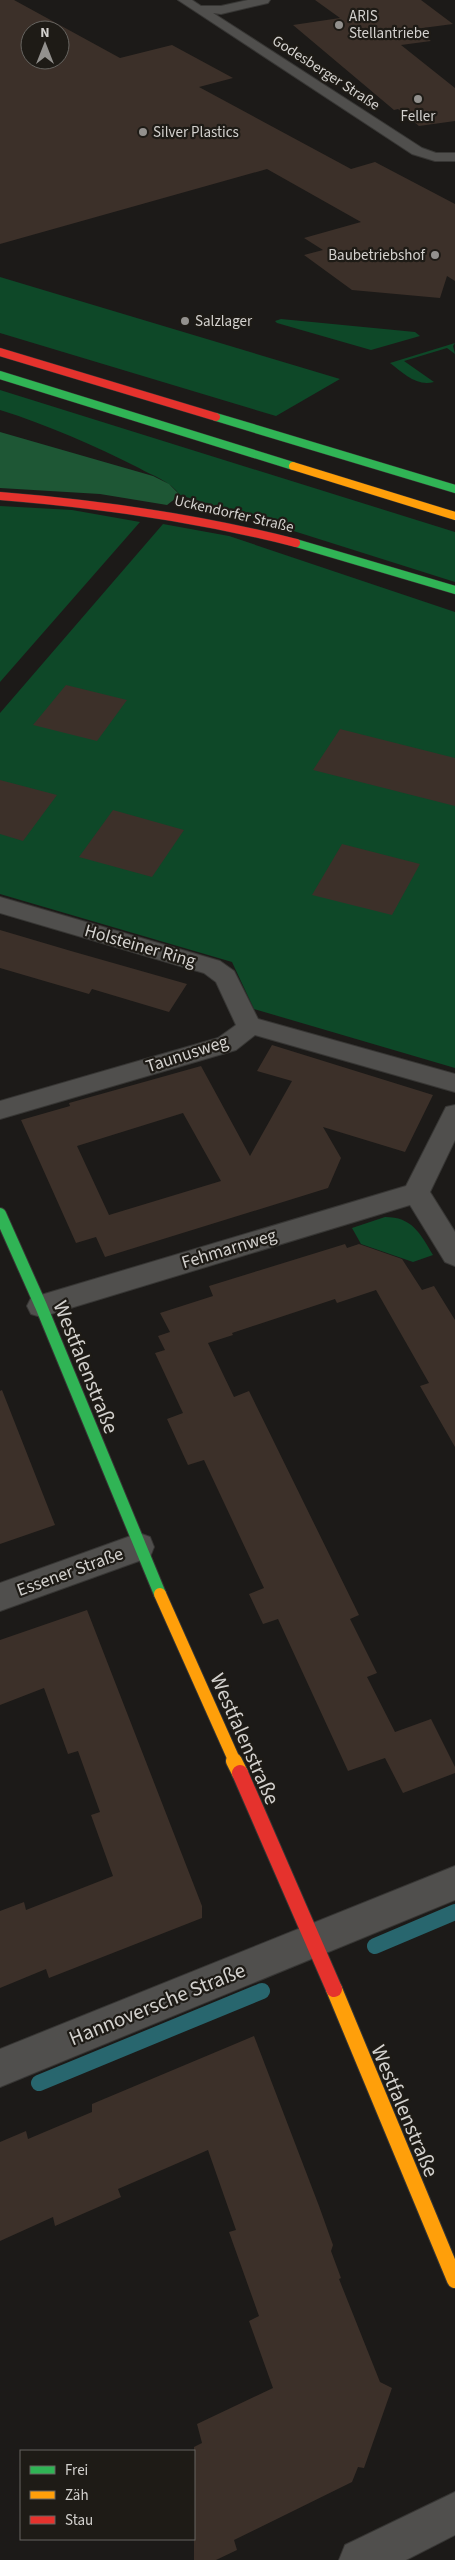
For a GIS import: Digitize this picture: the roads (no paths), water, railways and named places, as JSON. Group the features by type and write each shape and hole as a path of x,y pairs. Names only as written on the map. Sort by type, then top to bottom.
{"main road":[{"path":"0,352 455,489"},
{"path":"0,375 455,516"},
{"name":"Uckendorfer Straße","path":"0,496 66,500 213,522 353,558 455,590"},
{"name":"Westfalenstraße","path":"0,1214 41,1306 139,1547 314,1941 455,2280"}],"street":[{"name":"Godesberger Straße","path":"184,0 417,151 435,157 455,157"},
{"path":"198,9 221,10 264,0"},
{"name":"Holsteiner Ring","path":"0,905 212,967 226,976 243,1017 249,1024"},
{"name":"Taunusweg","path":"0,1110 226,1044 244,1032 249,1024 455,1084"},
{"path":"455,1114 416,1192 455,1255"},
{"name":"Fehmarnweg","path":"41,1306 416,1192"},
{"name":"Essener Straße","path":"0,1597 139,1547"},
{"name":"Hannoversche Straße","path":"0,2068 455,1883"},
{"path":"360,2560 455,2513"}],"waterway":[{"path":"375,1946 455,1912"},
{"path":"39,2083 262,1991"}],"place":[{"name":"ARIS Stellantriebe","path":"339,25"},
{"name":"Feller","path":"418,99"},
{"name":"Silver Plastics","path":"143,132"},
{"name":"Baubetriebshof","path":"435,255"},
{"name":"Salzlager","path":"185,321"}]}
